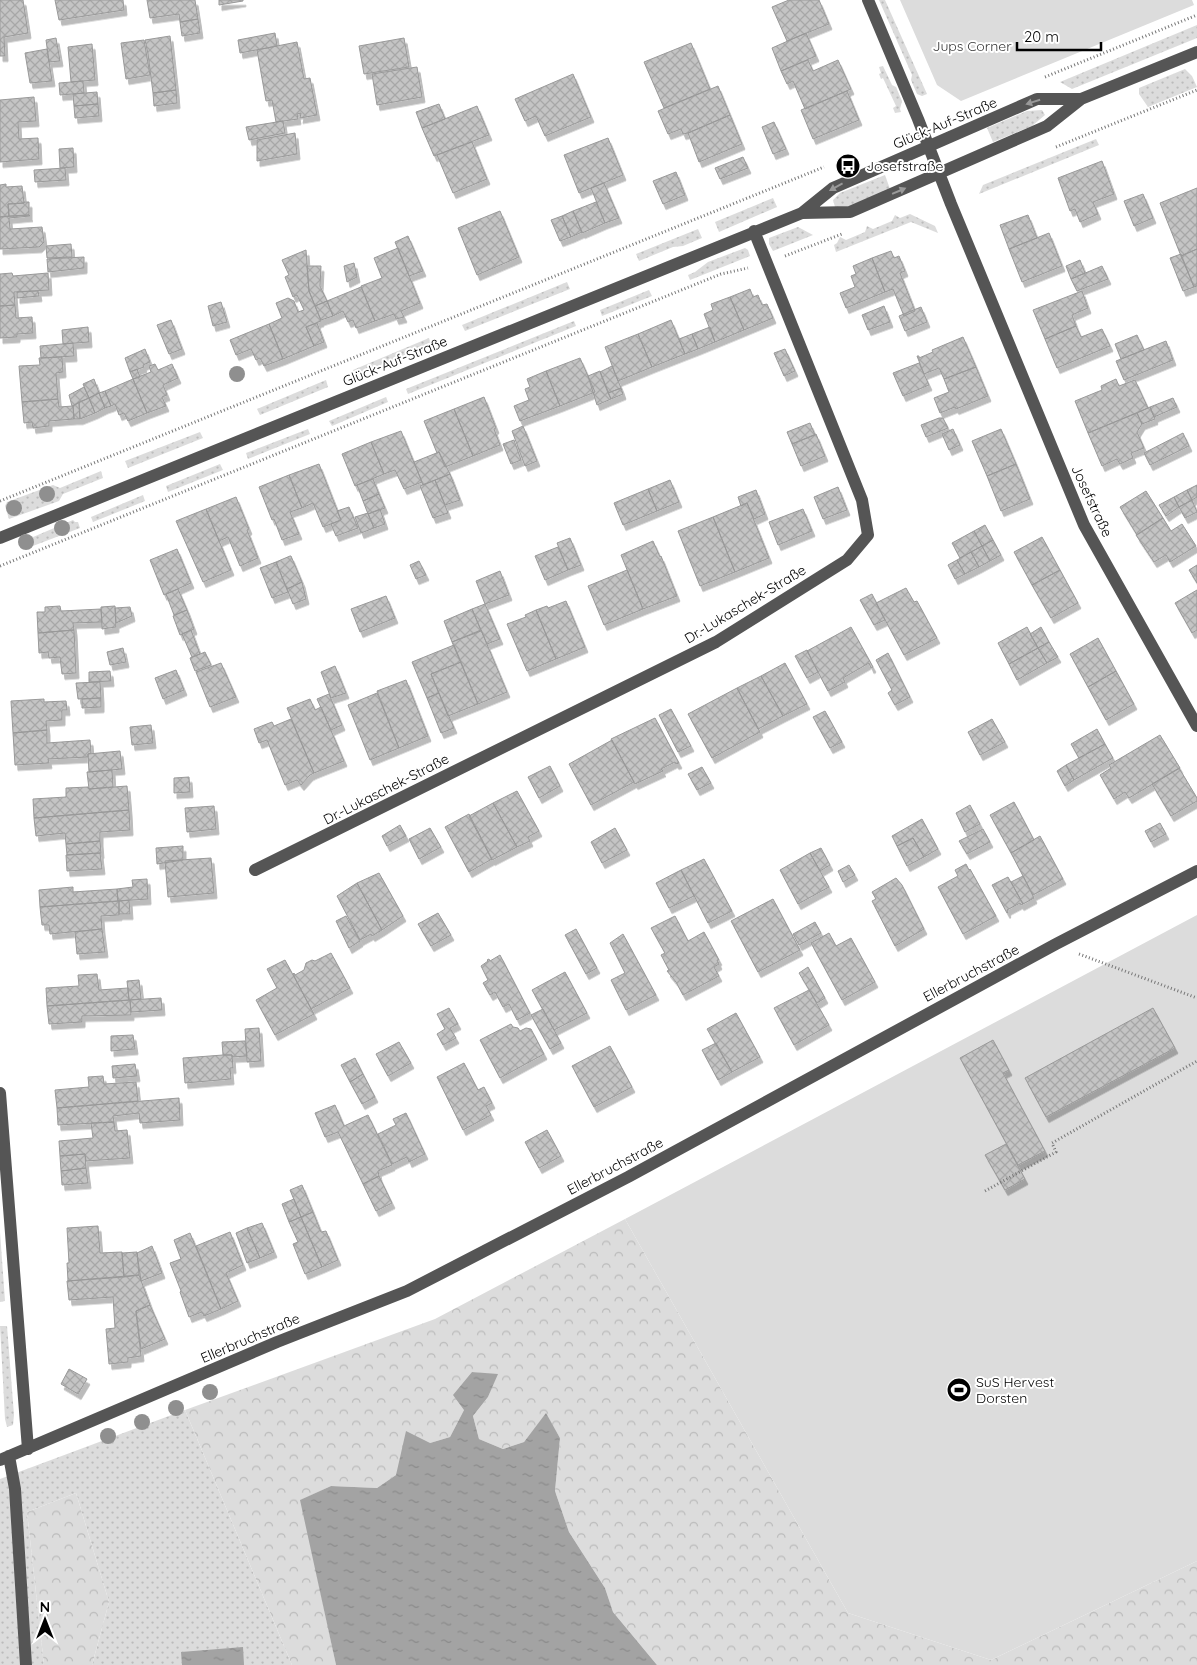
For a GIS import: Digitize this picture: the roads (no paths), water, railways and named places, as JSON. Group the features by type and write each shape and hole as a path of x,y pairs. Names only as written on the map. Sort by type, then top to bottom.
{"street":[{"name":"Josefstraße","path":"868,0 1084,525 1197,726"},
{"name":"Glück-Auf-Straße","path":"802,213 850,212 1047,126 1081,99 1197,52"},
{"name":"Glück-Auf-Straße","path":"0,538 802,213 833,188 1037,99 1081,99"},
{"name":"Dr.-Lukaschek-Straße","path":"255,870 716,642 847,560 868,534 862,500 754,231"},
{"name":"Ellerbruchstraße","path":"4,1458 277,1342 407,1291 628,1177 1056,944 1197,871"},
{"path":"0,1093 28,1448"},
{"path":"4,1458 15,1488 26,1665"}],"water":[{"path":"472,1372 498,1374 488,1397 473,1416 479,1439 503,1449 524,1442 546,1413 560,1438 555,1491 569,1532 605,1588 613,1612 657,1665 336,1665 300,1500 331,1486 377,1488 396,1475 406,1431 430,1443 450,1437 464,1410 453,1395"},
{"path":"243,1647 244,1665 182,1665 181,1652"}],"place":[{"name":"Josefstraße","path":"848,166"},
{"name":"SuS Hervest Dorsten","path":"959,1390"}],"park label":[{"name":"Jups Corner","path":"972,46"}]}
